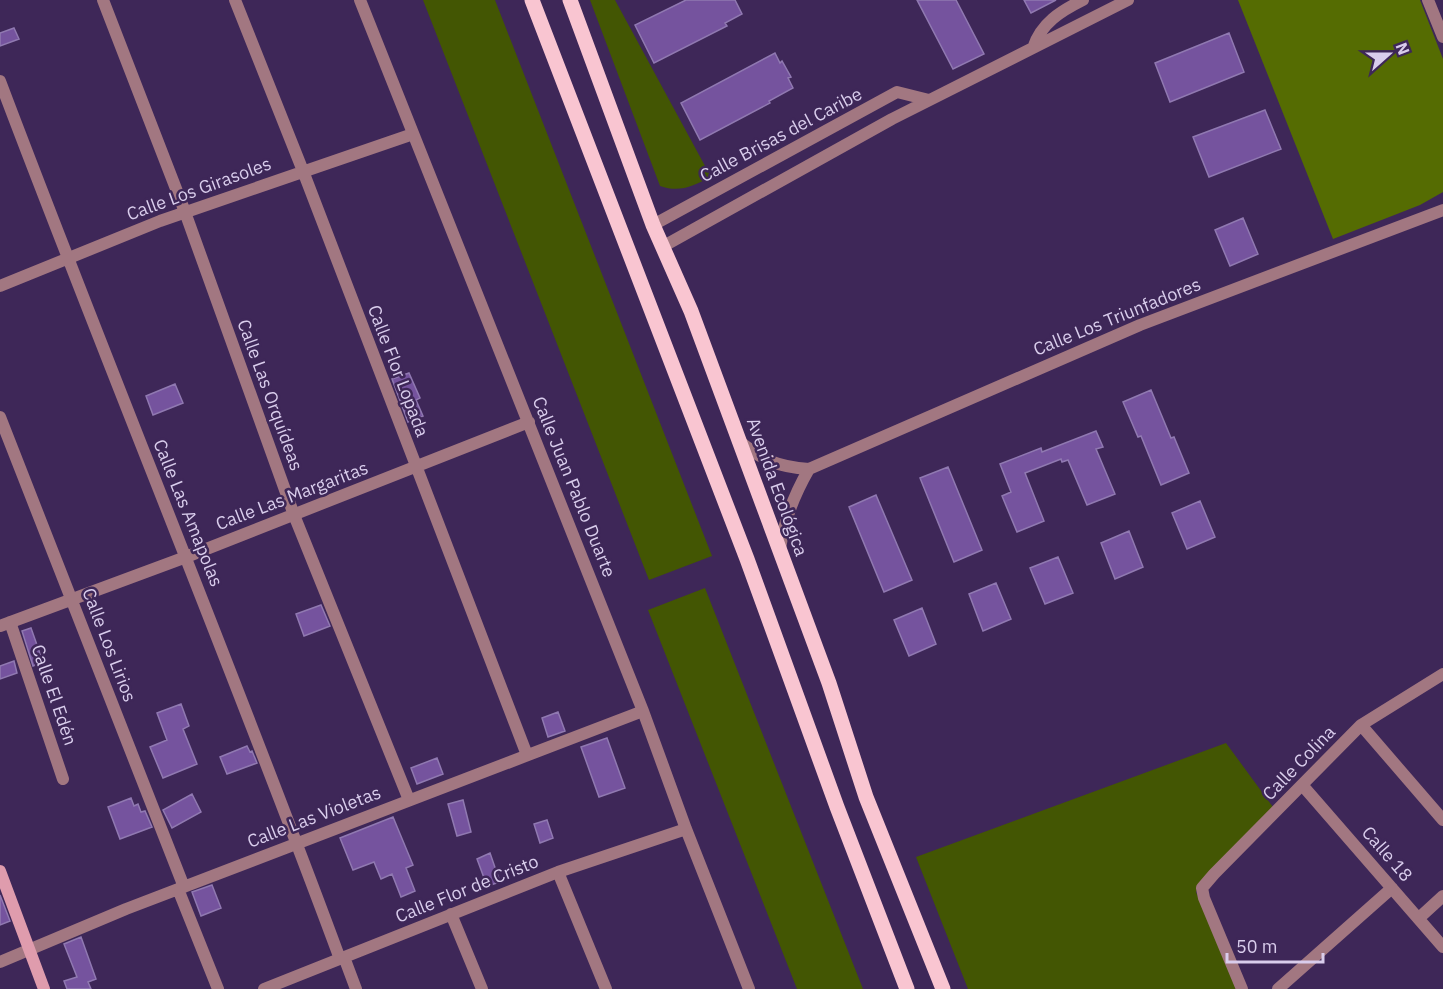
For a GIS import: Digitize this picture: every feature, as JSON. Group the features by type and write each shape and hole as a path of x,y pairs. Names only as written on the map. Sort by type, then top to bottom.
{"main road":[{"path":"532,0 747,559 837,807 907,989"},
{"name":"Avenida Ecológica","path":"570,0 653,225 692,311 829,683 866,797 944,989"}],"street":[{"name":"Calle Las Orquídeas","path":"104,0 186,212 294,515 409,800"},
{"name":"Calle Flor Lopada","path":"235,0 527,755"},
{"name":"Calle Juan Pablo Duarte","path":"360,0 643,711 686,829 749,989"},
{"path":"1033,48 1037,37 1051,20 1063,10 1083,0"},
{"path":"662,247 929,100 1128,0"},
{"path":"1428,0 1443,37"},
{"name":"Calle Las Amapolas","path":"0,81 67,259 356,989"},
{"name":"Calle Brisas del Caribe","path":"653,225 897,92 929,100"},
{"name":"Calle Los Girasoles","path":"0,286 186,212 413,134"},
{"name":"Calle Los Triunfadores","path":"809,469 1140,325 1443,210"},
{"name":"Calle Los Lirios","path":"0,417 72,600 218,989"},
{"name":"Calle Las Margaritas","path":"5,624 186,557 529,422"},
{"path":"739,441 754,453 771,462 789,468 809,469 789,509 780,551"},
{"name":"Calle El Edén","path":"5,624 63,779"},
{"name":"Calle Colina","path":"1242,989 1204,898 1202,888 1361,725 1441,680"},
{"name":"Calle Las Violetas","path":"0,962 181,888 643,711"},
{"path":"1361,725 1443,820"},
{"name":"Calle 18","path":"1303,786 1443,947"},
{"name":"Calle Flor de Cristo","path":"264,989 558,872 686,829"},
{"path":"0,871 44,989"},
{"path":"558,872 606,989"},
{"path":"1278,989 1392,888"},
{"path":"1419,918 1443,896"},
{"path":"452,914 482,989"}],"green space":[{"path":"423,0 495,0 712,556 649,580"},
{"path":"590,0 615,0 711,177 680,189 660,186"},
{"path":"1238,0 1420,0 1443,59 1443,192 1420,205 1333,239"},
{"path":"705,588 863,989 797,989 648,610"},
{"path":"1226,743 1273,807 1203,879 1196,892 1236,989 968,989 916,857"}],"building":[{"path":"686,0 735,0 742,14 725,23 727,26 654,63 635,25"},
{"path":"917,0 956,0 984,54 953,69"},
{"path":"1024,0 1056,0 1031,13"},
{"path":"14,28 19,39 0,46 0,33"},
{"path":"1229,33 1244,72 1170,102 1155,63"},
{"path":"775,53 791,77 788,78 793,88 769,101 770,103 700,140 681,103"},
{"path":"1265,110 1281,149 1209,177 1193,137"},
{"path":"1243,218 1258,254 1230,266 1215,230"},
{"path":"409,373 420,398 416,400 423,416 408,422 392,379"},
{"path":"175,384 183,403 153,415 146,396"},
{"path":"1151,390 1189,473 1161,485 1141,436 1138,437 1123,402"},
{"path":"1096,431 1103,447 1096,449 1115,494 1087,505 1068,460 1062,462 1061,459 1025,473 1044,521 1017,532 1002,496 1011,492 1000,464 1041,448 1042,452"},
{"path":"948,467 982,550 954,562 920,478"},
{"path":"876,495 912,580 884,592 849,507"},
{"path":"1200,501 1215,537 1187,549 1172,513"},
{"path":"1129,531 1143,567 1115,579 1101,543"},
{"path":"1058,557 1073,593 1045,604 1030,568"},
{"path":"996,583 1011,619 983,631 969,594"},
{"path":"321,605 330,626 304,636 296,614"},
{"path":"922,608 936,644 909,656 894,620"},
{"path":"31,628 43,662 33,666 22,631"},
{"path":"14,661 17,673 0,679 0,666"},
{"path":"181,704 189,726 183,729 197,764 163,778 150,747 167,740 157,713"},
{"path":"558,712 565,731 548,737 542,718"},
{"path":"607,738 625,788 599,797 581,747"},
{"path":"247,746 257,763 227,774 220,757"},
{"path":"437,758 443,774 417,784 411,768"},
{"path":"192,794 201,812 172,828 163,810"},
{"path":"131,798 134,806 138,804 141,812 145,811 152,827 120,839 108,807"},
{"path":"463,800 471,832 457,836 448,804"},
{"path":"393,817 413,865 406,868 415,891 401,897 392,874 381,879 374,862 353,870 340,838"},
{"path":"547,820 553,838 540,843 534,824"},
{"path":"490,853 500,882 487,886 477,859"},
{"path":"212,885 221,908 201,916 192,892"},
{"path":"0,895 10,921 0,925"},
{"path":"81,937 96,979 88,982 91,989 67,989 64,981 77,977 64,944"}]}
